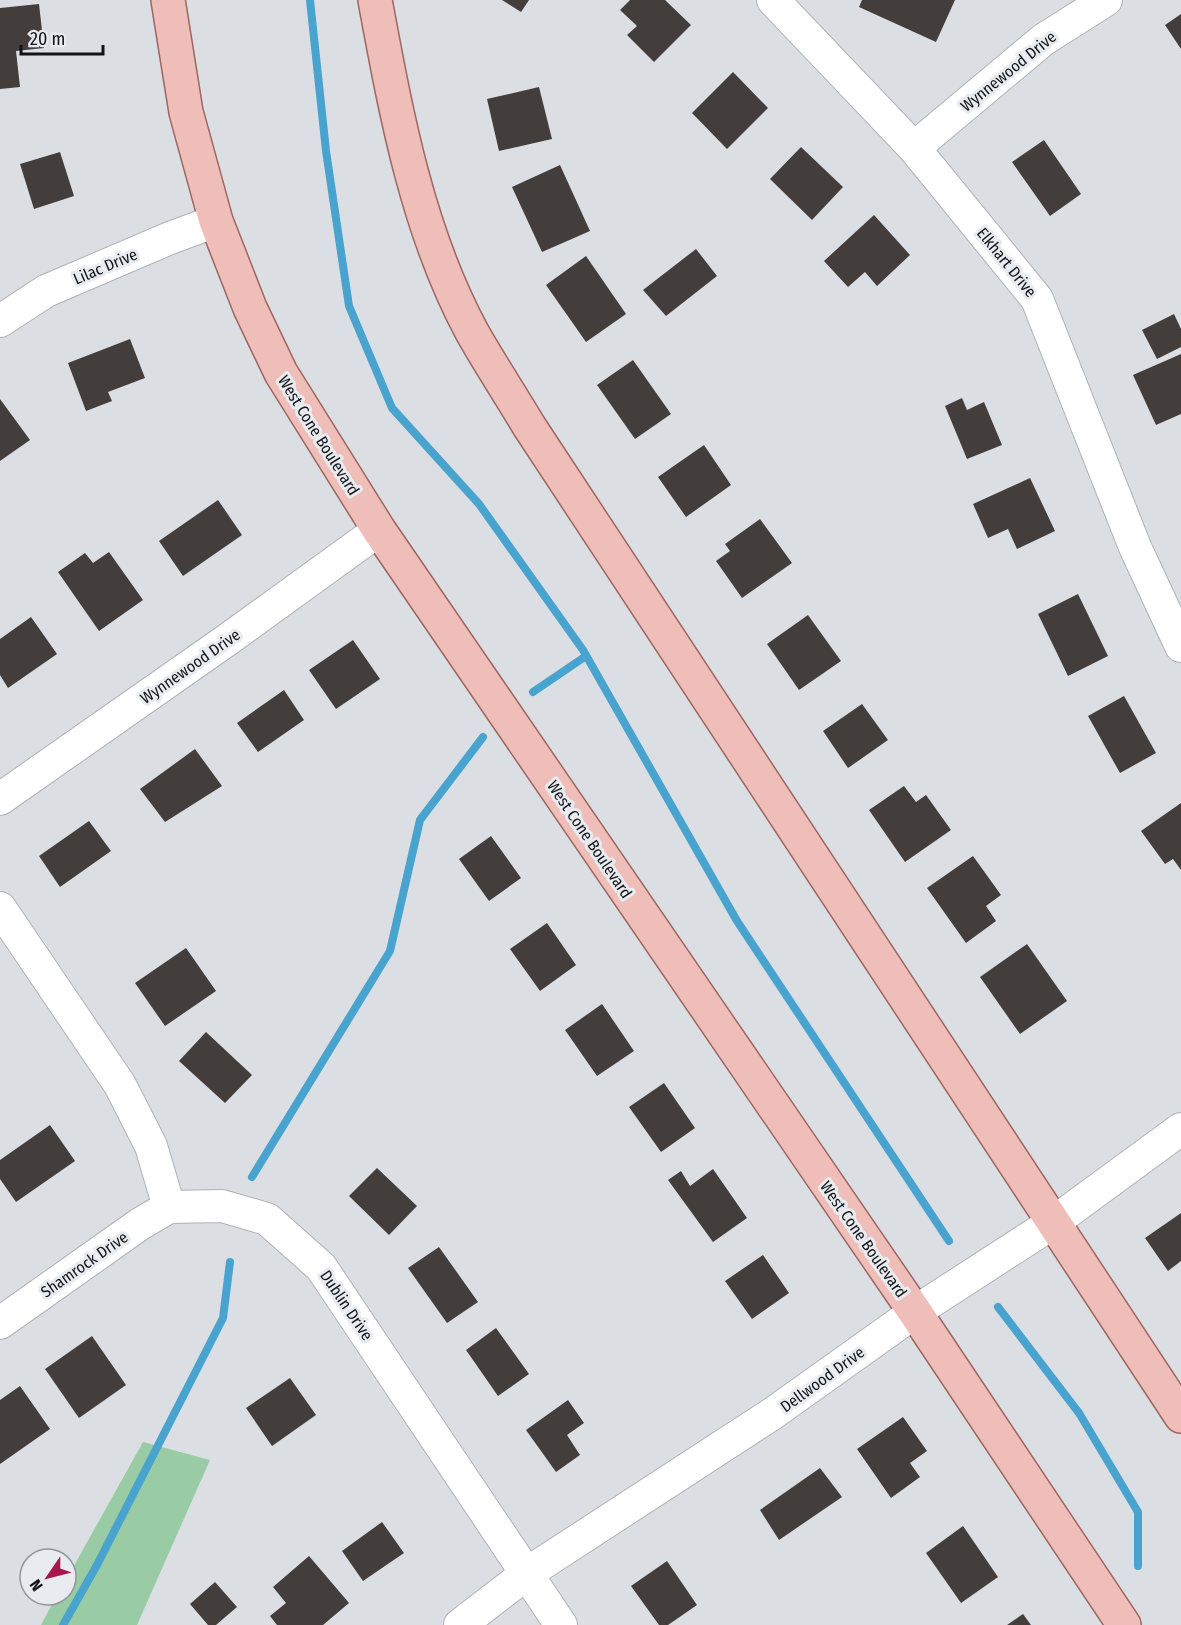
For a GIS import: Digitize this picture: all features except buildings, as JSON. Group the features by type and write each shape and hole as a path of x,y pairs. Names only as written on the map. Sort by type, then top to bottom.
{"main road":[{"name":"West Cone Boulevard","path":"168,0 186,112 216,222 250,308 281,373 379,530 915,1312 1124,1625"},
{"path":"375,0 405,154 433,242 472,331 529,426 1181,1416"}],"street":[{"name":"Elkhart Drive","path":"773,0 914,148 1037,299 1135,547 1181,646"},
{"name":"Wynnewood Drive","path":"914,148 1043,40 1106,0"},
{"name":"Lilac Drive","path":"0,321 46,291 170,238 216,222"},
{"name":"Wynnewood Drive","path":"0,799 379,530"},
{"path":"0,908 120,1085 151,1146 168,1207"},
{"name":"Dellwood Drive","path":"460,1625 526,1574 772,1414 915,1312 1054,1222 1181,1129"},
{"name":"Dublin Drive","path":"168,1207 222,1206 267,1219 321,1267 561,1625"},
{"name":"Shamrock Drive","path":"0,1323 140,1224 168,1207"}],"green space":[{"path":"143,1442 210,1460 137,1625 41,1625 51,1607 78,1607 78,1558"}],"waterway":[{"path":"310,0 326,151 349,306 392,408 479,504 583,650 737,921 949,1241"},
{"path":"533,692 586,656"},
{"path":"252,1177 390,951 420,820 483,737"},
{"path":"63,1625 97,1565 223,1318 230,1262"},
{"path":"998,1307 1079,1413 1138,1512 1138,1566"}]}
